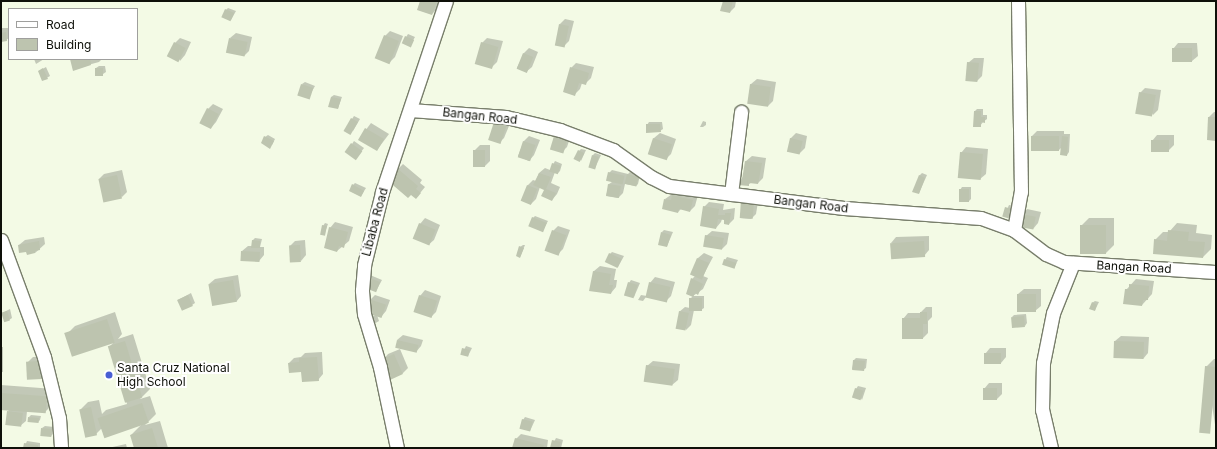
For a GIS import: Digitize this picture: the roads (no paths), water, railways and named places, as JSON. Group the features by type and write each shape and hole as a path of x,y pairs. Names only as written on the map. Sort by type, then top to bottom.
{"street":[{"name":"Libaba Road","path":"397,448 380,367 364,314 362,290 364,265 382,192 446,1"},
{"path":"1014,230 1021,192 1018,1"},
{"name":"Bangan Road","path":"410,110 506,116 560,130 612,150 651,178 669,186 844,208 981,218 1014,230 1054,259 1073,264 1216,272"},
{"path":"732,194 741,112"},
{"path":"1,240 44,357 59,418 61,448"},
{"path":"1051,448 1042,410 1043,363 1053,313 1073,264"}],"place":[{"name":"Santa Cruz National High School","path":"109,375"}]}
